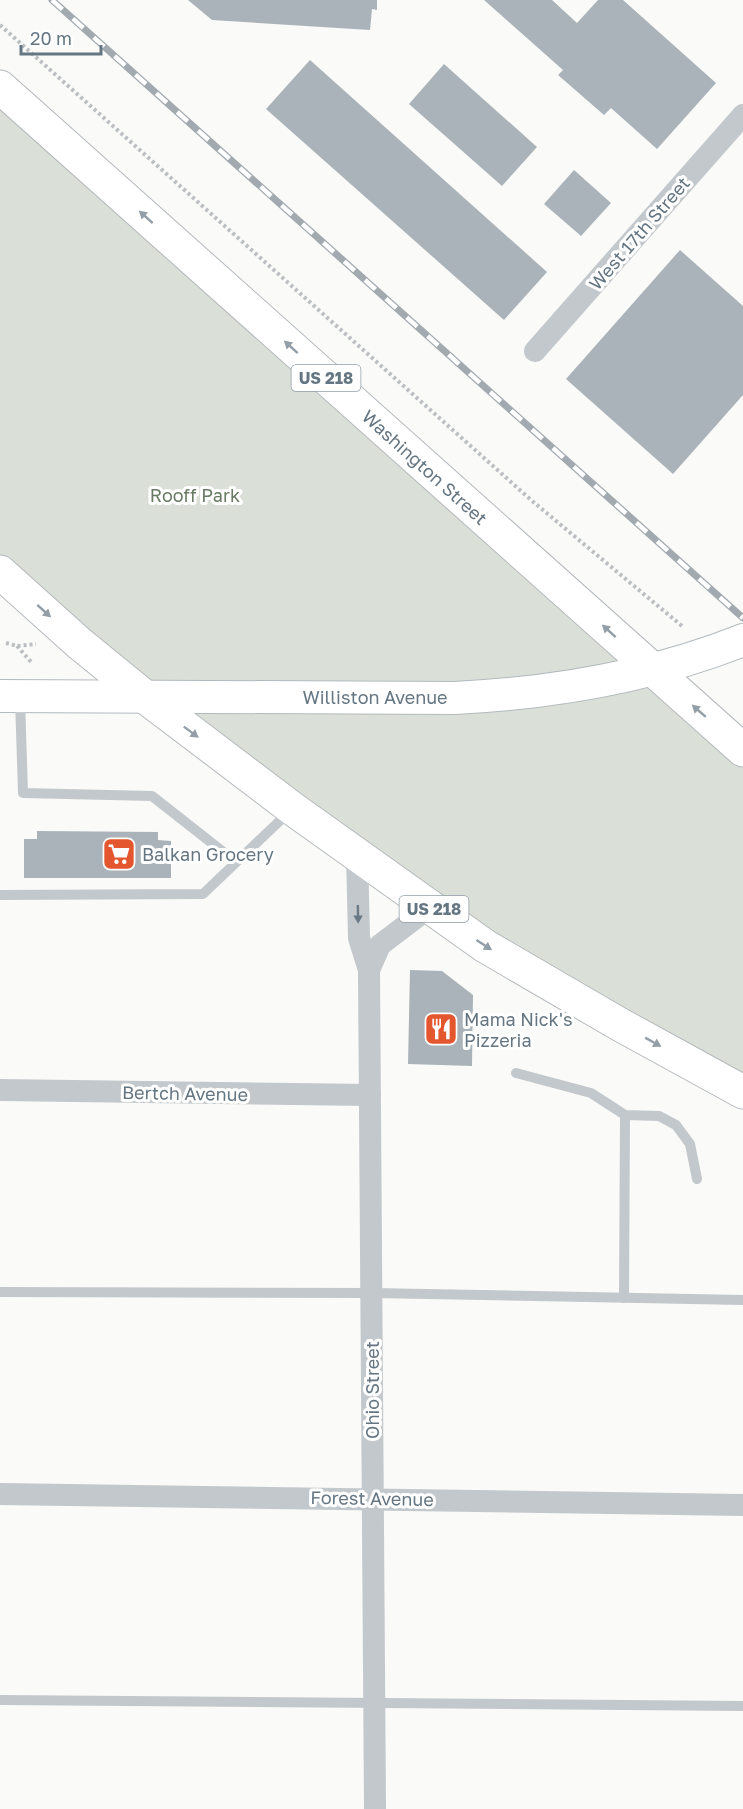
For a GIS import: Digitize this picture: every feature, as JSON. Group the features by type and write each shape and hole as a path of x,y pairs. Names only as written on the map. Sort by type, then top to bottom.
{"highway":[{"name":"Washington Street","path":"0,87 743,750"},
{"name":"US 218","path":"0,572 79,643 144,696 292,809 485,946 619,1024 743,1092"}],"main road":[{"name":"Williston Avenue","path":"10,696 455,698 501,696 602,682 703,656 743,640"}],"street":[{"name":"West 17th Street","path":"535,351 743,115"},
{"name":"Ohio Street","path":"357,855 359,938 369,970 375,1809"},
{"name":"Ohio Street","path":"369,970 380,945 430,907"},
{"name":"Bertch Avenue","path":"0,1090 370,1095"},
{"name":"Forest Avenue","path":"0,1494 743,1504"}],"lane":[{"path":"10,696 23,793 152,796 236,862"},
{"path":"0,895 203,894 292,809"},
{"path":"516,1073 591,1094 625,1115 659,1116 676,1125 690,1144 697,1179"},
{"path":"624,1298 625,1115"},
{"path":"0,1292 372,1293 743,1300"},
{"path":"0,1700 743,1706"}],"path":[{"path":"0,25 531,500 682,626"},
{"path":"6,644 17,646 43,644"},
{"path":"17,646 32,663"}],"green space":[{"name":"Rooff Park","path":"0,73 743,738 743,1094 485,946 0,568"}],"building":[{"path":"188,0 377,0 377,10 372,9 370,30 212,20"},
{"path":"484,0 552,0 577,23 598,0 623,0 716,83 657,149 611,108 604,115 558,75 563,70"},
{"path":"310,60 547,272 504,320 266,109"},
{"path":"444,64 537,147 502,186 409,104"},
{"path":"574,170 611,203 581,236 544,204"},
{"path":"680,250 743,306 743,395 673,474 566,379"},
{"path":"37,831 158,832 158,840 171,841 171,878 24,878 24,839 37,839"},
{"name":"Mama Nick's Pizzeria","path":"410,970 442,971 473,995 472,1066 408,1064"}],"railway":[{"path":"52,0 743,618"}],"place":[{"name":"Balkan Grocery","path":"119,854"},
{"name":"Mama Nick's Pizzeria","path":"441,1029"}]}
